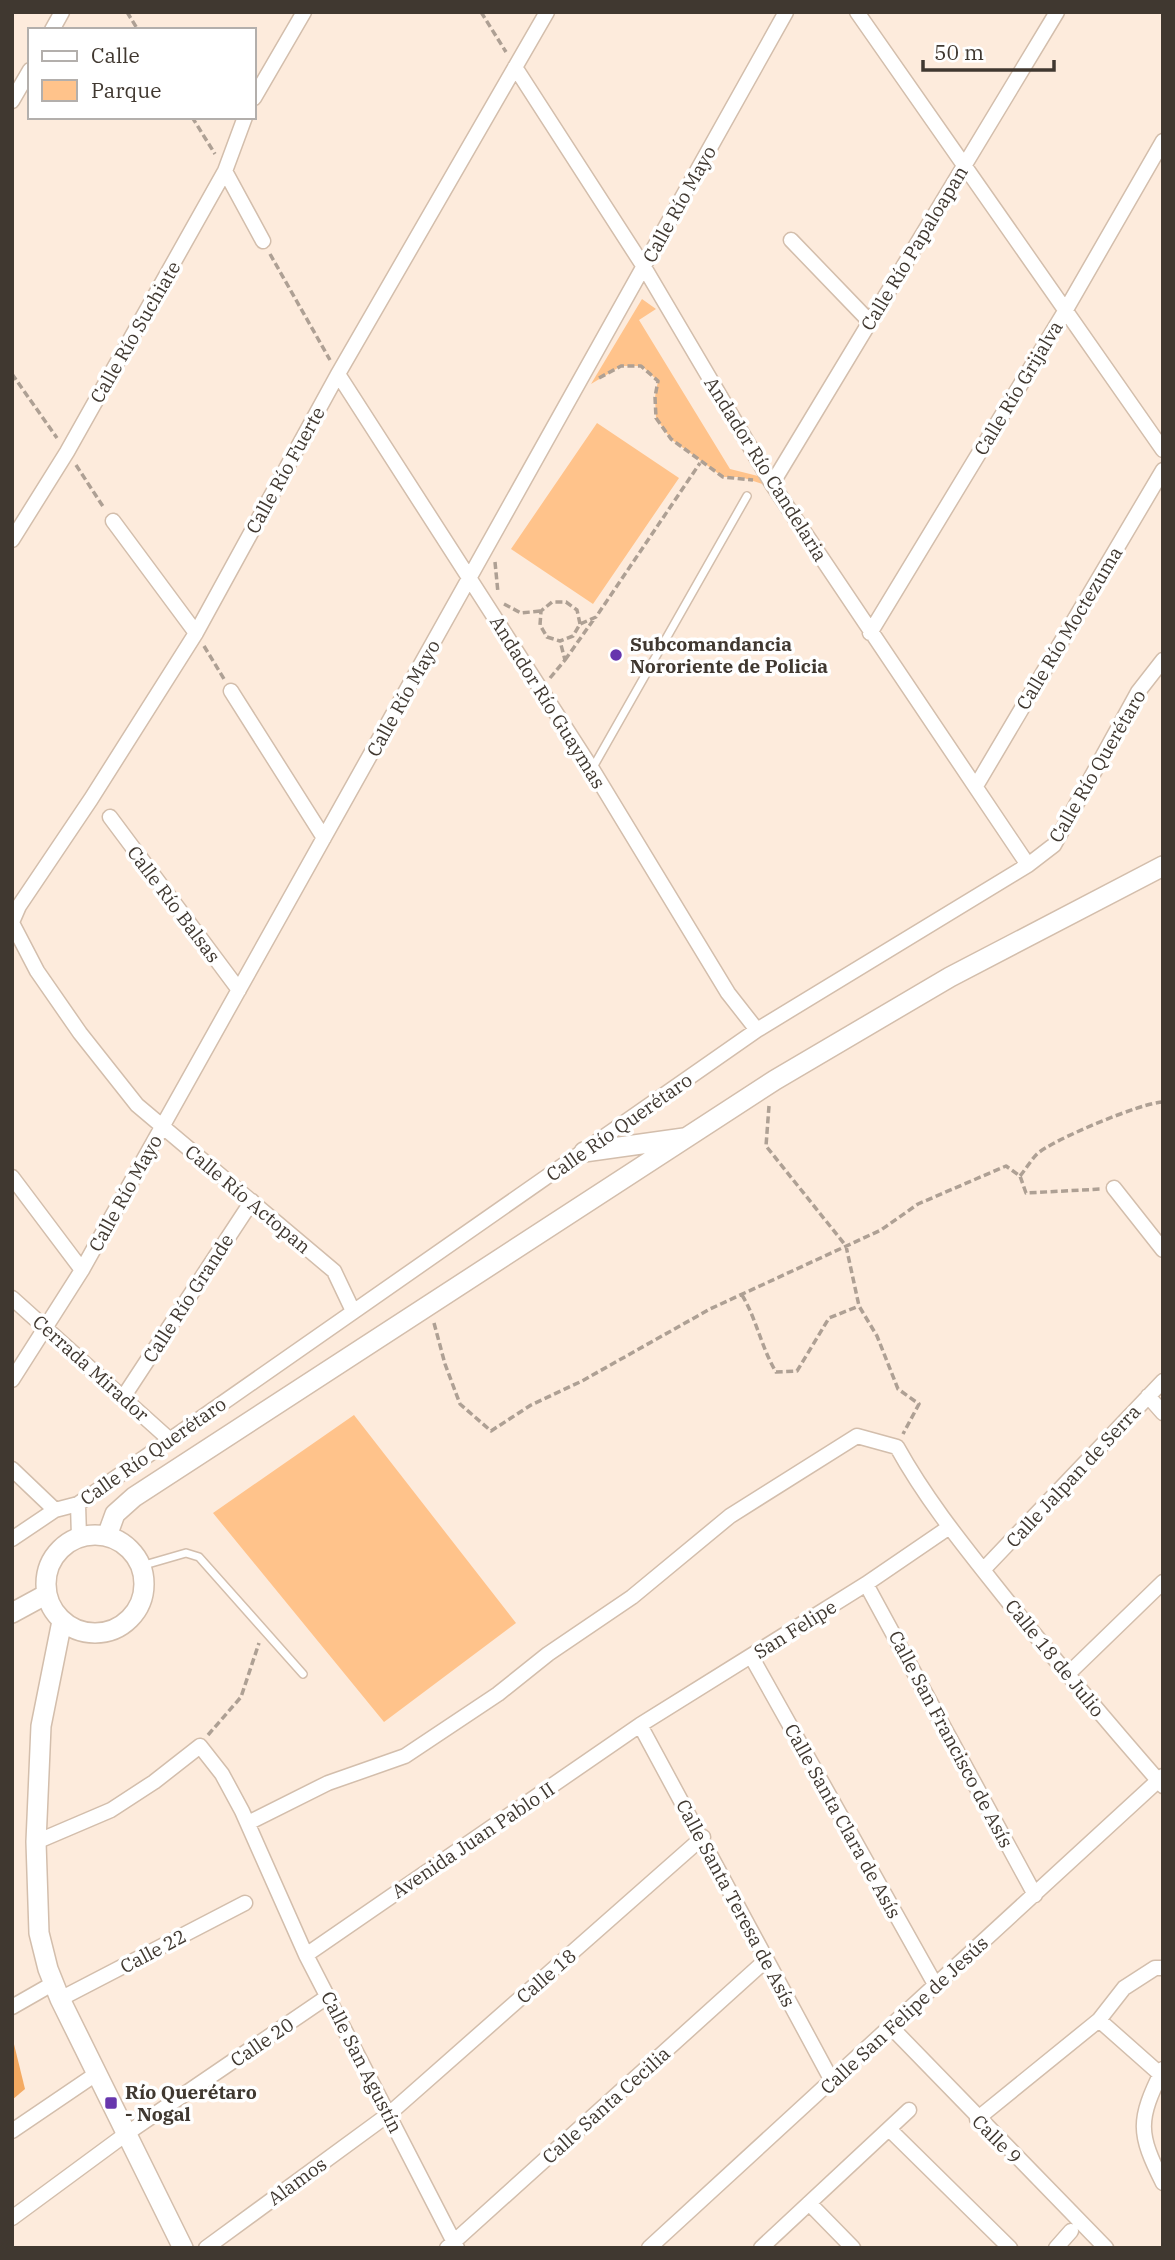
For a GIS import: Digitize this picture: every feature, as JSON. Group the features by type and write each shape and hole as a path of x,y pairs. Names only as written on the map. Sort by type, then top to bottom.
{"main road":[{"name":"Calle Río Querétaro","path":"107,1536 115,1514 134,1497 430,1307 775,1080 950,977 1163,866"},
{"path":"584,1153 685,1138"},
{"path":"107,1536 121,1542 133,1553 141,1566 144,1580 137,1608 117,1628 89,1632 62,1621 47,1594 46,1580 53,1560 67,1544 79,1537 107,1536"},
{"path":"12,1612 47,1594"},
{"path":"62,1621 41,1726 36,1842 39,1933 57,1991 183,2248"}],"street":[{"path":"53,28 62,12"},
{"path":"256,95 304,12"},
{"name":"Calle Río Fuerte","path":"12,922 19,906 91,799 196,633 338,374 547,12"},
{"name":"Calle Río Mayo","path":"12,1380 47,1329 82,1270 786,12"},
{"path":"857,12 965,164 1064,313 1163,450"},
{"name":"Calle Río Papaloapan","path":"772,485 1057,12"},
{"name":"Andador Río Candelaria","path":"515,68 644,267 772,485 1028,865"},
{"path":"12,102 28,74"},
{"name":"Calle Río Suchiate","path":"12,540 80,429 225,171 244,119"},
{"name":"Calle Río Grijalva","path":"870,633 1064,313 1163,141"},
{"path":"225,171 263,241"},
{"path":"791,240 870,323"},
{"name":"Andador Río Guaymas","path":"338,374 592,769 728,993 758,1030"},
{"name":"Calle Río Moctezuma","path":"976,786 1163,470"},
{"path":"113,521 196,633"},
{"name":"Calle Río Querétaro","path":"12,1539 55,1510 78,1504 758,1030 1028,865 1054,845 1138,692 1163,660"},
{"path":"231,691 324,838"},
{"name":"Calle Río Balsas","path":"110,817 239,990"},
{"name":"Calle Río Actopan","path":"12,922 37,971 80,1033 137,1105 334,1271 354,1311"},
{"path":"12,1177 82,1270"},
{"path":"1114,1188 1163,1250"},
{"name":"Calle Río Grande","path":"124,1396 252,1201"},
{"name":"Cerrada Mirador","path":"12,1298 170,1440"},
{"name":"Calle Jalpan de Serra","path":"983,1570 1163,1381"},
{"path":"1148,1396 1163,1413"},
{"path":"248,1823 328,1783 405,1756 498,1694 548,1654 632,1597 730,1516 857,1436 897,1447"},
{"name":"Calle 18 de Julio","path":"897,1447 917,1484 948,1528 1067,1675 1161,1781"},
{"path":"12,1469 55,1510"},
{"path":"78,1504 79,1537"},
{"name":"San Felipe","path":"640,1725 866,1584 948,1528"},
{"path":"1067,1675 1163,1582"},
{"name":"Calle San Francisco de Asís","path":"866,1584 1035,1895"},
{"name":"Calle Santa Clara de Asís","path":"751,1657 936,1986"},
{"name":"Calle Santa Teresa de Asís","path":"640,1725 703,1837 765,1961 832,2081"},
{"name":"Avenida Juan Pablo II","path":"306,1955 640,1725"},
{"path":"36,1842 111,1810 154,1782 200,1745"},
{"name":"Calle San Agustín","path":"200,1745 222,1774 248,1823 273,1874 306,1955 453,2246"},
{"name":"Calle San Felipe de Jesús","path":"649,2248 1161,1781"},
{"name":"Calle 18","path":"389,2115 703,1837"},
{"name":"Calle 22","path":"12,2007 57,1991 245,1903"},
{"name":"Calle Santa Cecilia","path":"453,2246 765,1961"},
{"path":"977,2119 1099,2020 1124,1988 1155,1968 1163,1968"},
{"name":"Calle 20","path":"12,2218 127,2134 327,1997"},
{"path":"1099,2020 1162,2071 1145,2114 1142,2134 1163,2183"},
{"name":"Calle 9","path":"891,2027 977,2119 1106,2248"},
{"path":"12,2131 96,2074"},
{"path":"761,2248 909,2110"},
{"name":"Alamos","path":"206,2248 389,2115"},
{"path":"889,2129 1010,2248"},
{"path":"809,2203 853,2248"},
{"path":"1056,2248 1071,2231"}],"lane":[{"path":"592,769 747,496"},
{"path":"141,1566 186,1553 198,1558 303,1674"}],"path":[{"path":"127,12 137,28"},
{"path":"481,12 515,68"},
{"path":"193,119 225,171"},
{"path":"263,241 338,374"},
{"path":"575,391 621,366 642,366 658,381 655,397 656,418 671,439 700,463 723,477 741,477 772,485"},
{"path":"538,685 555,675 700,463"},
{"path":"494,535 499,601 521,613 541,611 552,602 566,601 577,610 580,624"},
{"path":"541,611 540,625 547,637 560,641 573,636 580,624 596,617"},
{"path":"196,633 231,691"},
{"path":"560,641 565,660"},
{"path":"775,1080 766,1119 766,1146 846,1246 859,1306 877,1336 898,1389 919,1404 897,1447"},
{"path":"1020,1176 1039,1153 1152,1102 1163,1102"},
{"path":"430,1307 445,1364 460,1404 491,1432 531,1405 582,1381 710,1309 881,1230 918,1204 1006,1166 1020,1176 1026,1193 1114,1188"},
{"path":"742,1295 757,1321 762,1349 776,1372 797,1371 829,1318 859,1306"},
{"path":"200,1745 241,1697 245,1678 264,1631"}],"green space":[{"path":"642,299 656,309 639,320 730,469 762,477 769,486 741,477 723,477 671,439 656,418 655,397 658,381 642,366 621,366 591,384"},
{"path":"597,423 679,478 593,604 511,549"},
{"path":"354,1415 516,1623 384,1722 213,1513"}],"shaded area":[{"path":"12,2036 25,2089 12,2100"}],"place":[{"name":"Subcomandancia Nororiente de Policia","path":"616,655"},
{"name":"Río Querétaro - Nogal","path":"111,2103"}]}
